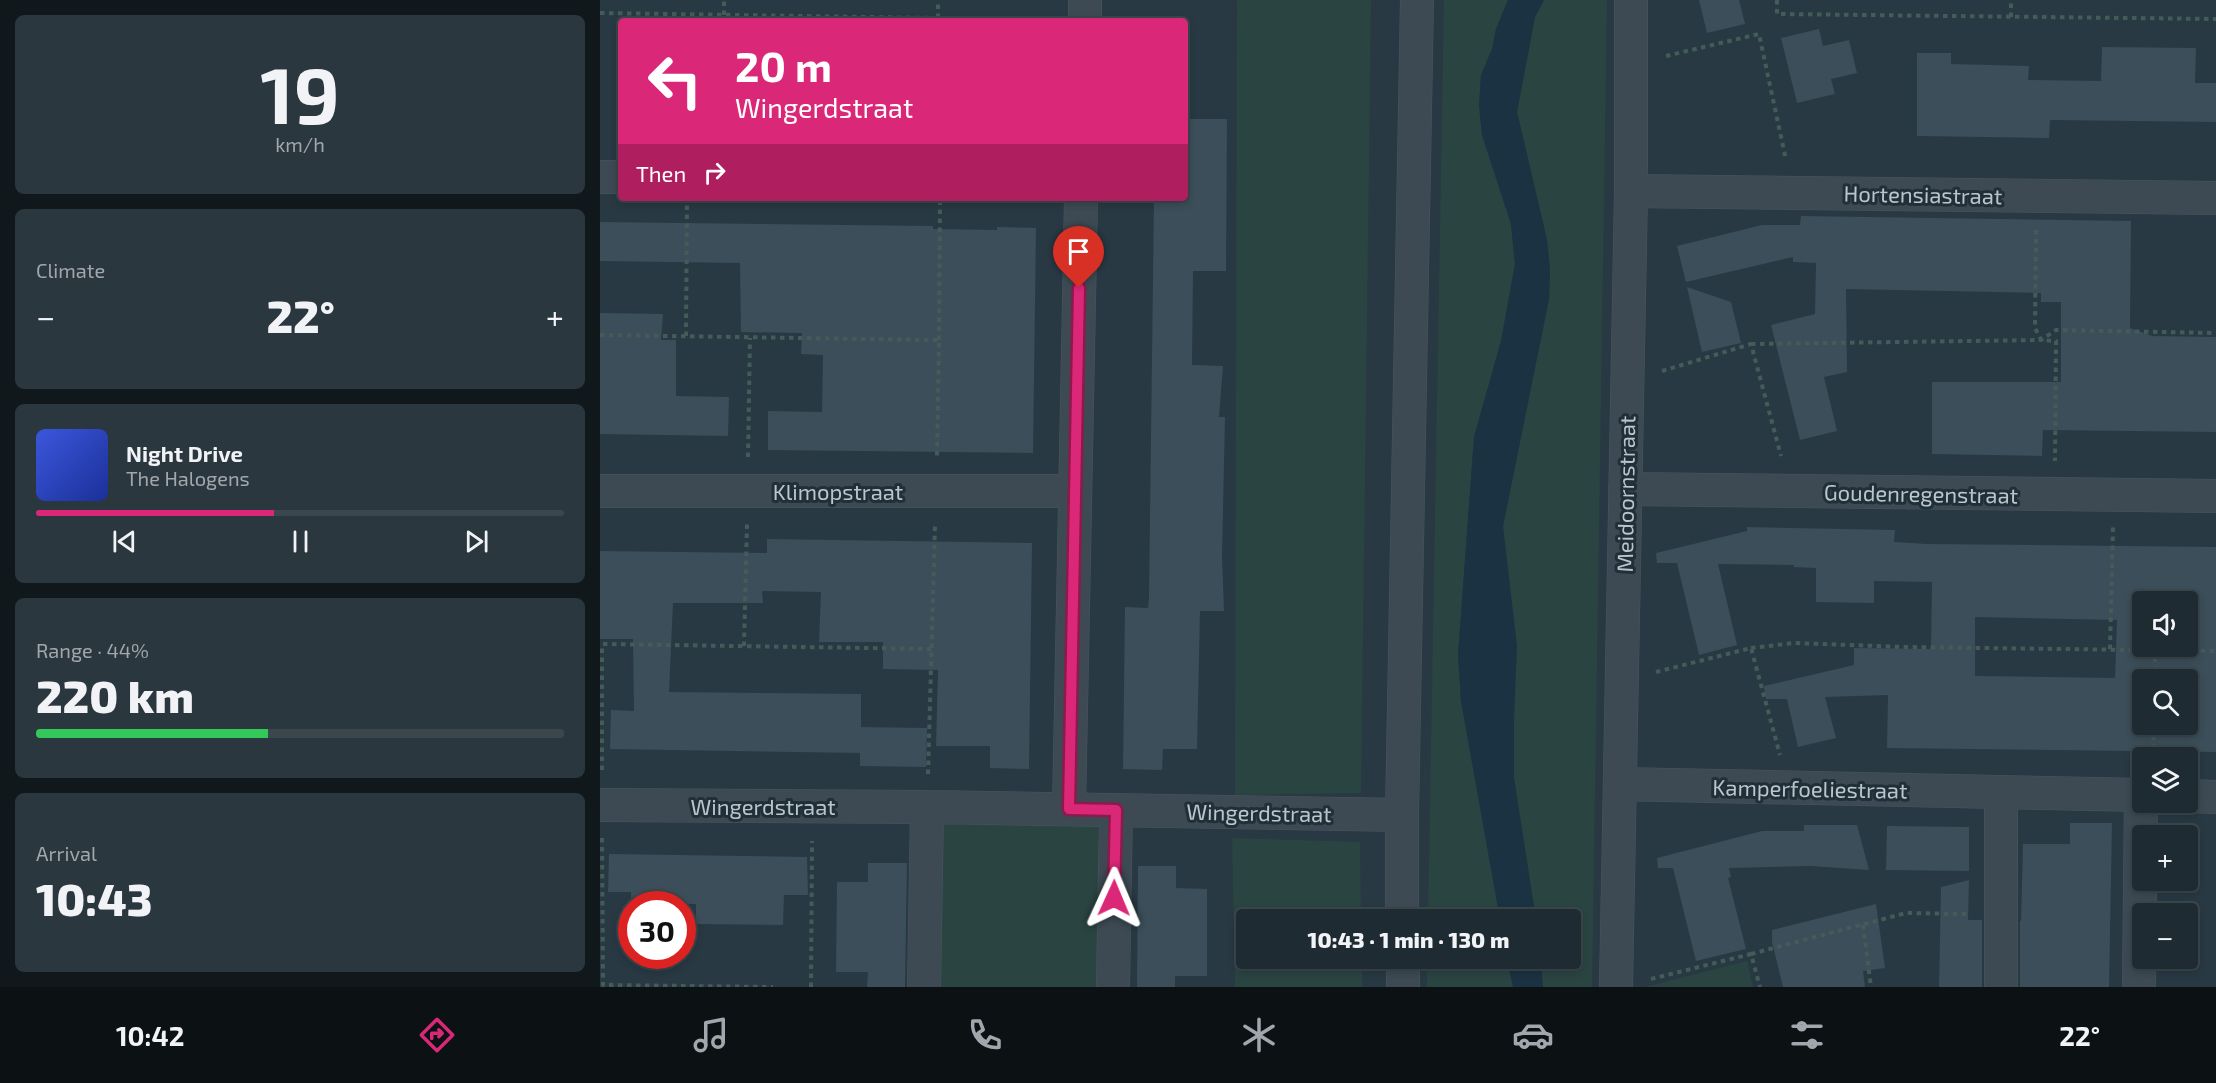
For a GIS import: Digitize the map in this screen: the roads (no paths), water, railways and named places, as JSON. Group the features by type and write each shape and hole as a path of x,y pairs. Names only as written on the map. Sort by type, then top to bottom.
{"street":[{"path":"1085,0 1085,18"},
{"path":"1402,909 1417,0"},
{"name":"Meidoornstraat","path":"1616,987 1631,191 1631,0"},
{"path":"600,177 618,177"},
{"name":"Hortensiastraat","path":"1631,191 2216,198"},
{"path":"1069,809 1081,201"},
{"name":"Goudenregenstraat","path":"1625,489 2216,496"},
{"name":"Klimopstraat","path":"600,490 1075,491"},
{"name":"Kamperfoeliestraat","path":"1620,784 2132,795"},
{"path":"2001,792 2001,987"},
{"path":"2198,796 2216,796"},
{"name":"Wingerdstraat","path":"601,805 927,807 1402,815"},
{"path":"924,987 927,807"},
{"path":"1113,987 1116,810"},
{"name":"Kamperfoeliestraat","path":"2139,987 2141,813"},
{"path":"1402,969 1403,987"}],"water":[{"path":"1508,0 1544,0 1535,17 1517,112 1547,240 1550,270 1549,299 1503,526 1517,646 1514,778 1534,909 1498,909 1461,701 1458,655 1474,437 1501,341 1515,264 1511,224 1482,135 1479,105 1481,75 1492,49 1496,29"},
{"path":"1509,969 1541,969 1543,987 1513,987"}]}
